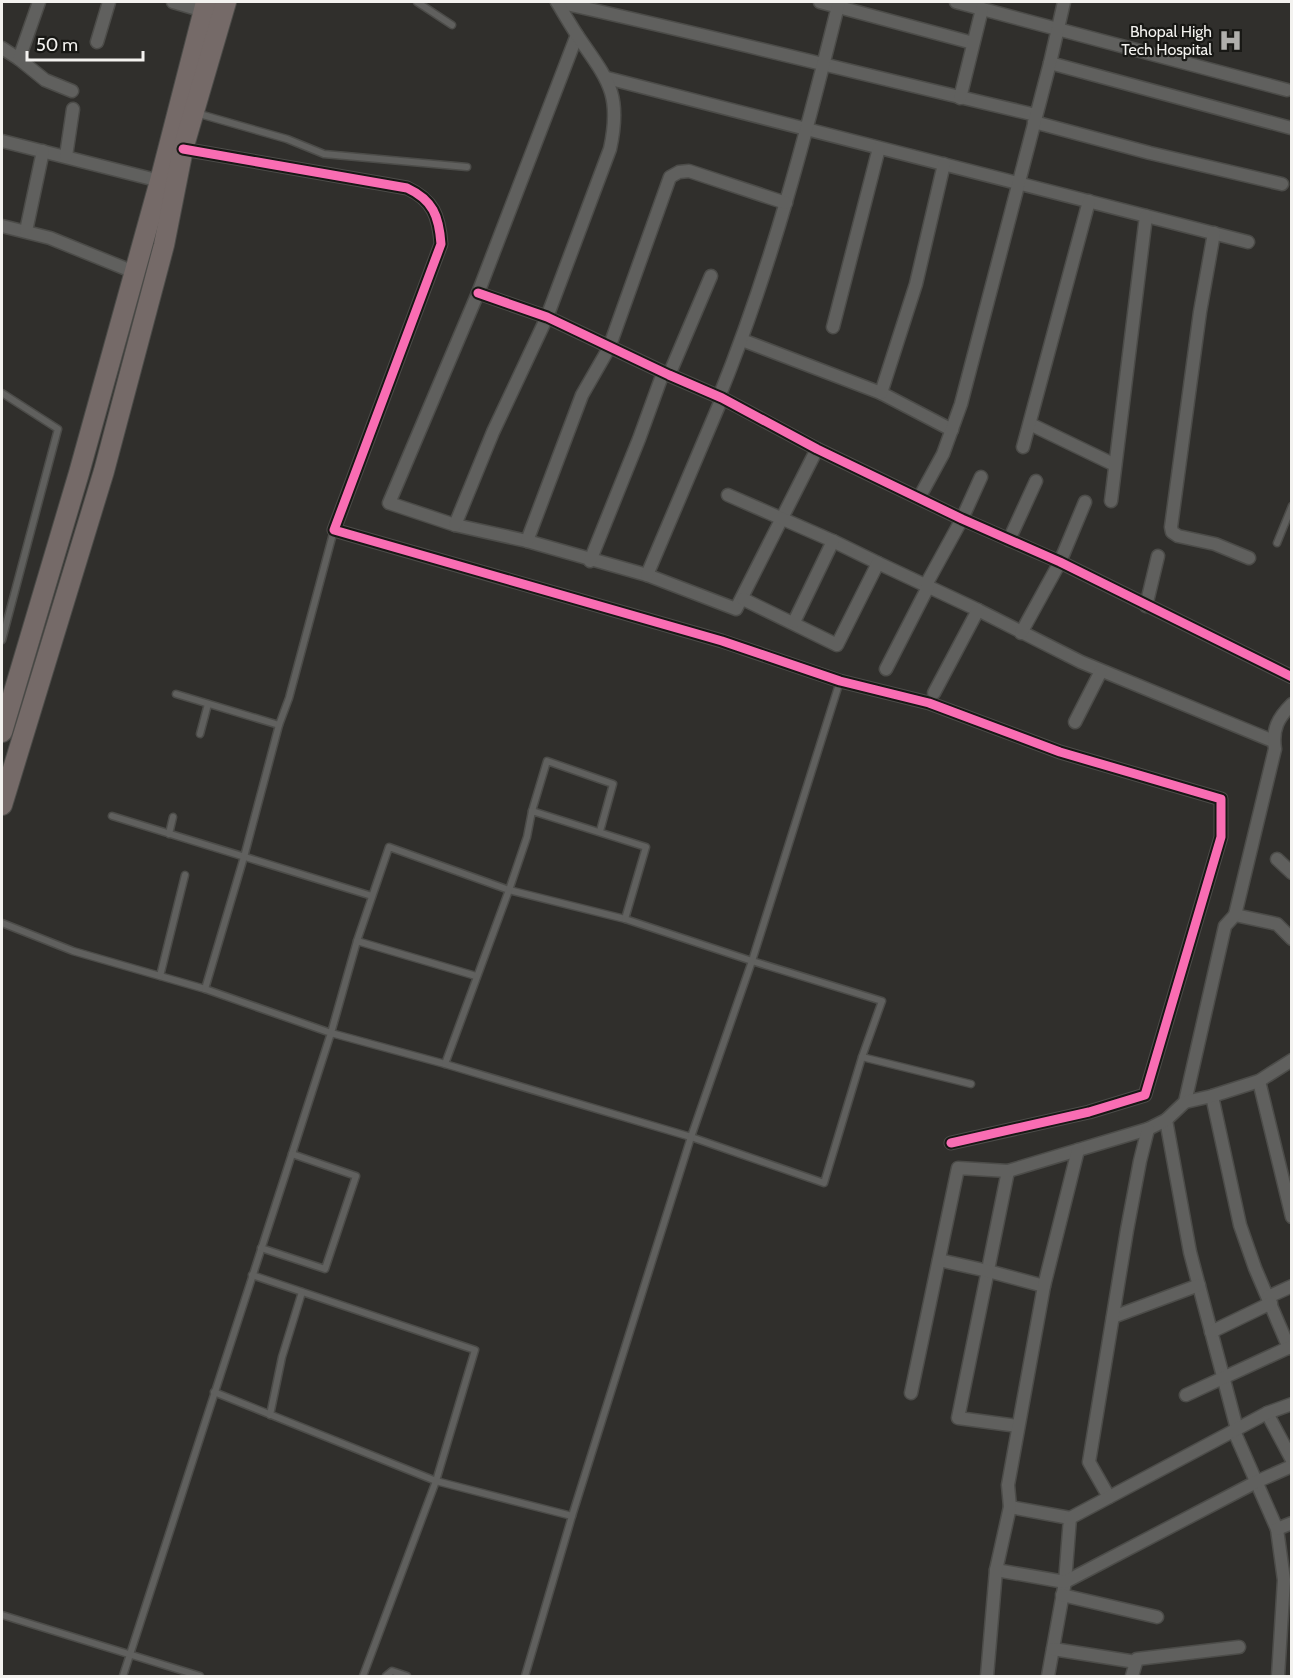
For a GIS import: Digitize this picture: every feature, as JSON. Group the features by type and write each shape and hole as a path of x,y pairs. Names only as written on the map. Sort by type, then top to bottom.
{"main road":[{"path":"2,805 104,471 164,245 183,149 226,2"},
{"path":"2,732 79,473 160,181 205,6"}],"street":[{"path":"19,59 39,2"},
{"path":"97,42 109,2"},
{"path":"173,2 205,6"},
{"path":"456,525 493,432 547,317 610,149 615,129 614,104 607,78 557,2"},
{"path":"557,2 960,98 1150,153 1282,184"},
{"path":"820,2 838,4 973,43"},
{"path":"956,2 1287,90"},
{"path":"919,498 943,454 961,404 1064,2"},
{"path":"647,575 742,340 786,203 838,4"},
{"path":"960,98 982,9"},
{"path":"577,35 478,293 389,503 456,525 526,541 590,561 647,575 736,609 817,449"},
{"path":"2,48 45,80 72,91"},
{"path":"1050,63 1291,128"},
{"path":"607,78 1248,242"},
{"path":"66,156 73,109"},
{"path":"2,141 160,181"},
{"path":"833,327 879,148"},
{"path":"183,149 407,188 421,195 430,204 435,214 440,228 441,244 334,530 675,627 840,681 929,703 1060,752 1221,799 1221,837 1145,1095 1089,1112 951,1143"},
{"path":"26,231 43,151"},
{"path":"881,393 916,284 944,164"},
{"path":"526,541 582,394 609,348 670,177 679,172 689,171 786,203"},
{"path":"1023,447 1089,201"},
{"path":"1111,501 1146,216"},
{"path":"2,226 50,238 134,272"},
{"path":"1214,233 1200,312 1171,527 1172,532 1178,536 1215,544 1249,558"},
{"path":"590,561 666,374 711,276"},
{"path":"478,293 547,317 609,348 720,397 817,449 962,519 1059,561 1292,677"},
{"path":"742,340 881,393 952,430"},
{"path":"1030,424 1115,465"},
{"path":"885,669 981,477"},
{"path":"1009,540 1036,481"},
{"path":"728,495 833,541 1101,670 1274,741"},
{"path":"1021,633 1059,561 1085,502"},
{"path":"794,622 833,541"},
{"path":"1146,606 1158,556"},
{"path":"743,599 837,645 878,563"},
{"path":"934,693 978,610"},
{"path":"1075,722 1101,670"},
{"path":"1185,1102 1225,926 1235,915 1275,749 1278,718 1292,704"},
{"path":"1277,859 1290,870"},
{"path":"1235,915 1276,924 1292,939"},
{"path":"911,1393 957,1168 1008,1171 1148,1129 1166,1119 1185,1102 1259,1081 1292,1060"},
{"path":"1259,1081 1292,1217"},
{"path":"1186,1395 1290,1347 1255,1268 1240,1225 1212,1096"},
{"path":"1166,1119 1190,1252 1236,1430 1277,1529 1284,1580 1278,1677"},
{"path":"1109,1497 1089,1462 1140,1161 1148,1129"},
{"path":"987,1677 996,1570 1010,1508 1008,1485 1018,1426 1044,1286 1078,1150"},
{"path":"1008,1171 958,1418 1018,1426"},
{"path":"939,1260 1044,1286"},
{"path":"1113,1317 1199,1285"},
{"path":"1211,1332 1292,1286"},
{"path":"1010,1508 1070,1518 1267,1413 1292,1404"},
{"path":"1267,1413 1292,1460"},
{"path":"996,1570 1065,1582 1258,1481 1292,1466"},
{"path":"1048,1677 1065,1582 1070,1518"},
{"path":"1277,1529 1292,1523"},
{"path":"1062,1595 1157,1617"},
{"path":"1132,1677 1137,1659 1239,1647"},
{"path":"1053,1649 1136,1662"}],"lane":[{"path":"417,2 452,25"},
{"path":"194,112 287,139 324,154 467,167"},
{"path":"2,393 58,429 2,640"},
{"path":"1277,543 1292,506"},
{"path":"205,989 244,857 279,725 289,698 334,530"},
{"path":"525,1677 572,1516 691,1137 752,961 840,681"},
{"path":"176,694 279,725"},
{"path":"200,734 208,705"},
{"path":"445,1064 527,837 547,761 613,784 600,831"},
{"path":"532,811 646,847 625,919"},
{"path":"112,816 372,896"},
{"path":"169,834 173,817"},
{"path":"2,923 73,951 205,989 331,1033 445,1064 691,1137 824,1183 862,1057 882,1001 625,919 509,890 389,848 357,941 331,1033 123,1677"},
{"path":"160,976 185,875"},
{"path":"357,941 476,976"},
{"path":"862,1057 971,1084"},
{"path":"261,1248 325,1269 356,1176 292,1154"},
{"path":"252,1275 475,1350 436,1481 363,1677"},
{"path":"270,1415 282,1357 303,1292"},
{"path":"214,1392 436,1481 572,1516"},
{"path":"2,1615 200,1677"},
{"path":"386,1677 392,1671 406,1677"}],"cycle path":[{"path":"183,149 407,188 423,198 436,217 441,244 334,530 722,641 840,681 929,703 1060,752 1221,799 1221,837 1145,1095 1089,1112 951,1143"},
{"path":"478,293 547,317 722,398 817,449 962,519 1060,562 1292,677"}],"place":[{"name":"Bhopal High Tech Hospital","path":"1230,40"}]}
